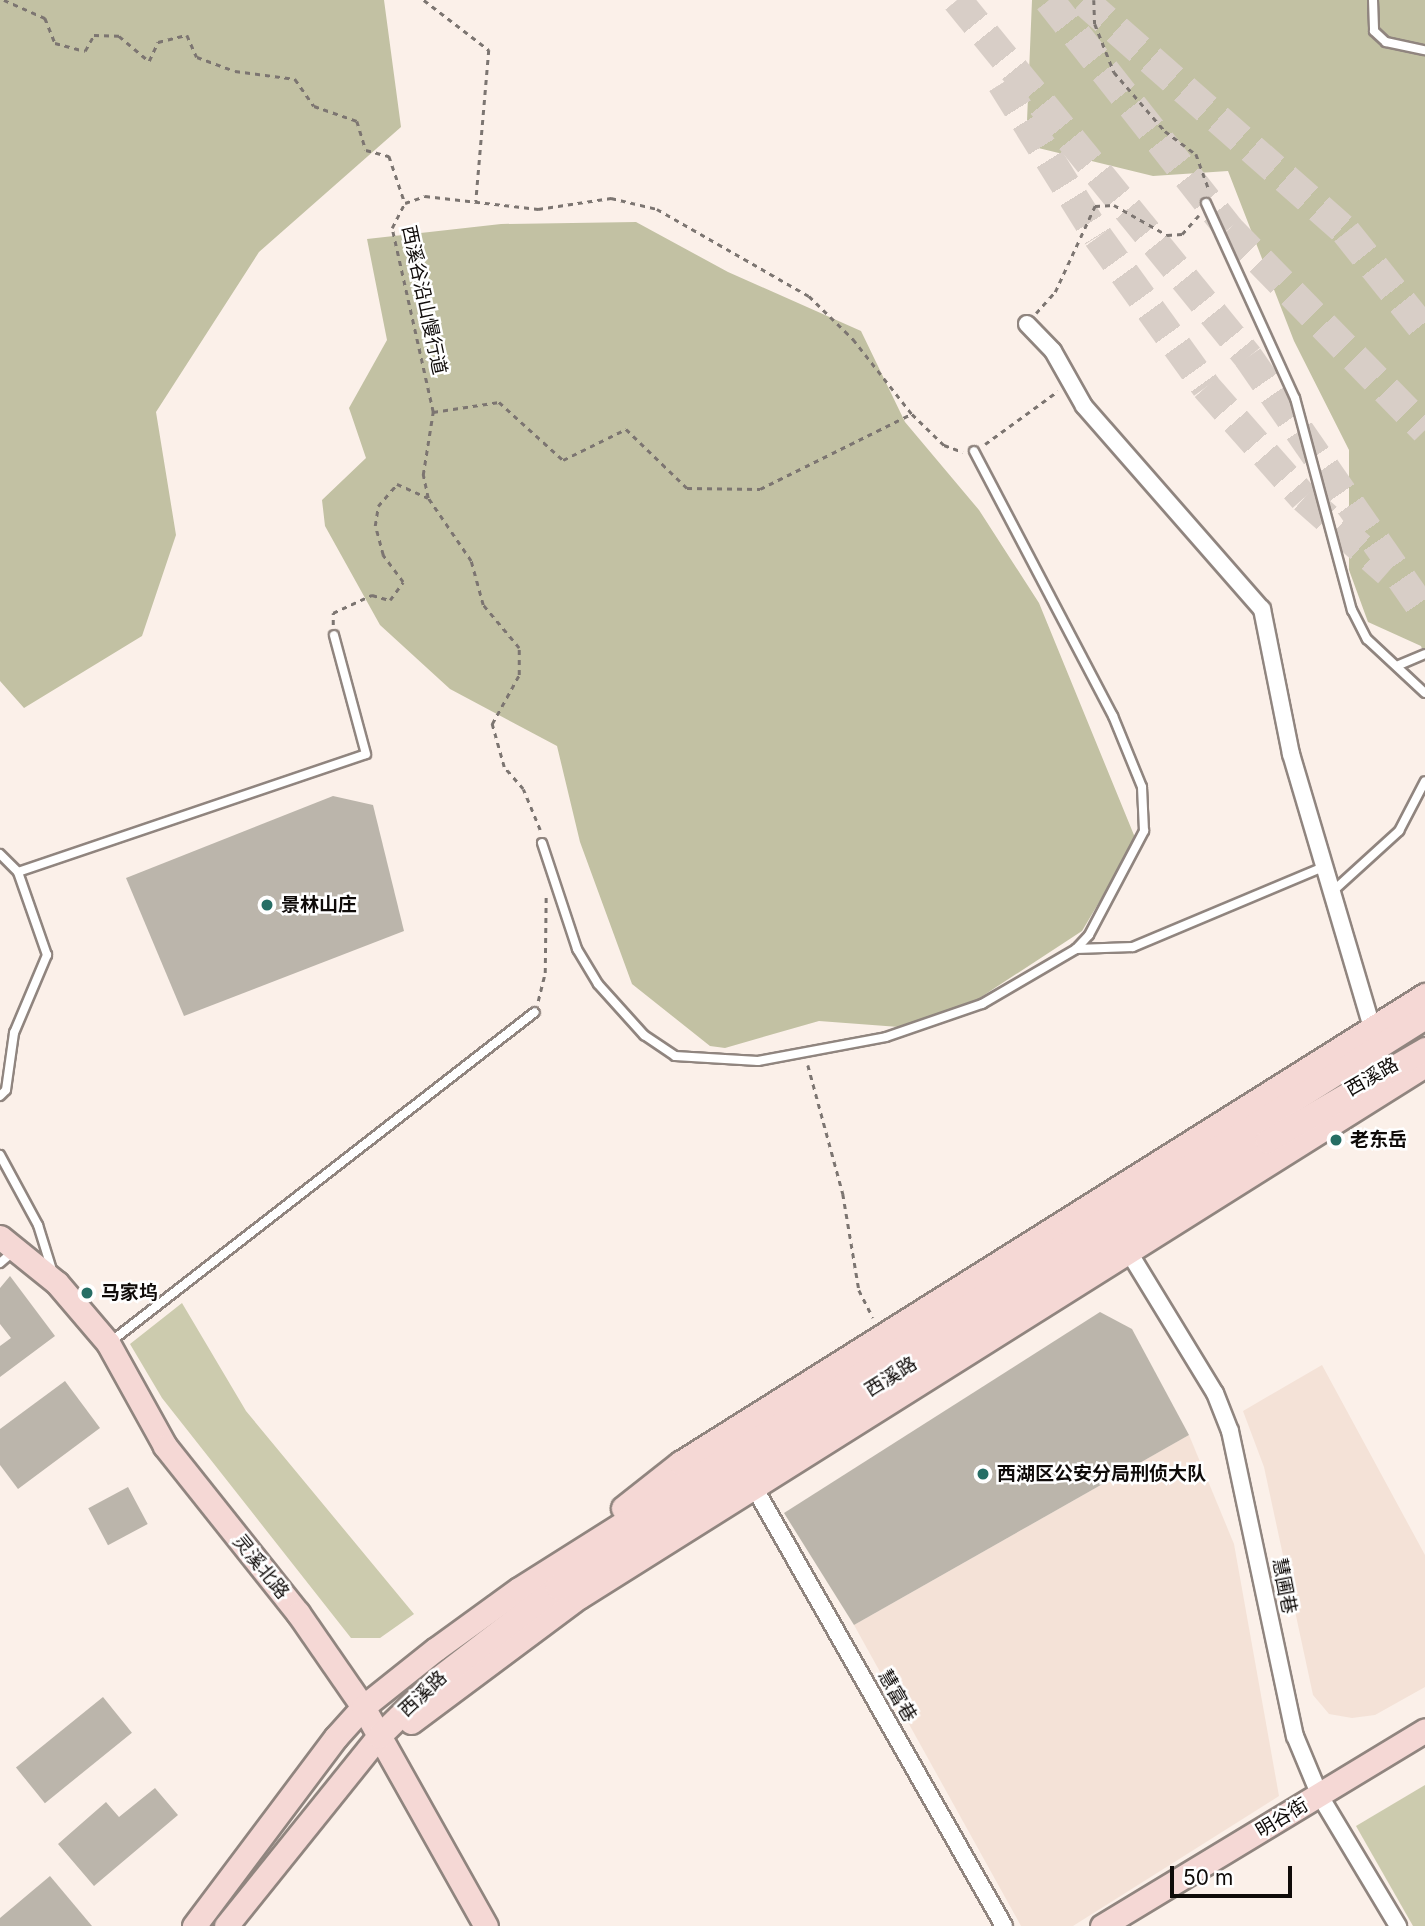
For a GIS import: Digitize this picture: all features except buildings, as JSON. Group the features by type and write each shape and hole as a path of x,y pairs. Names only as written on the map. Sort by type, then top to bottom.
{"main road":[{"name":"西溪路","path":"194,1926 363,1707 680,1464 1425,995"},
{"name":"西溪路","path":"519,1589 1425,1017"},
{"name":"西溪路","path":"232,1920 379,1736 437,1679 557,1587 1278,1134 1425,1049"},
{"name":"西溪路","path":"379,1736 417,1719 513,1641 1425,1065"},
{"name":"灵溪北路","path":"8,1242 57,1283 108,1343 165,1446 298,1613 363,1707 486,1926"},
{"name":"明谷街","path":"1102,1926 1425,1730"}],"street":[{"path":"1027,324 1053,351 1065,379 1203,548 1262,609 1291,754 1329,895 1373,1028"},
{"name":"慧圃巷","path":"1129,1254 1215,1393 1230,1431 1295,1736 1320,1796 1398,1926"},
{"name":"慧富巷","path":"754,1487 1004,1926"}],"lane":[{"path":"1373,0 1374,31 1386,43 1425,50"},
{"path":"1206,204 1295,398 1352,610 1367,639 1399,665 1425,693"},
{"path":"542,843 578,949 598,985 644,1035 675,1056 714,1062 805,1055 947,1018 1011,990 1076,949 1089,935 1143,831 1142,787 1113,716 974,451"},
{"path":"18,872 366,754 334,635"},
{"path":"1399,665 1425,654"},
{"path":"1329,895 1399,831 1425,781"},
{"path":"0,854 18,872 47,955 14,1033 6,1090 0,1096"},
{"path":"1076,949 1133,947 1323,867"},
{"path":"108,1343 535,1012"},
{"path":"0,1156 38,1225 57,1283"},
{"path":"0,1263 8,1242"}],"path":[{"path":"4,0 45,18 55,43 85,51 94,35 119,36 149,61 158,42 187,35 197,57 235,71 295,79 314,106 357,121 366,150 389,156 405,202"},
{"path":"424,0 489,50 476,201"},
{"path":"1027,324 1055,292 1095,206 1114,205 1167,235 1192,226 1206,204 1210,188 1196,155 1166,131 1114,72 1096,23 1094,0"},
{"name":"西溪谷沿山慢行道","path":"542,843 535,812 495,747 492,724 519,675 519,648 483,605 471,561 428,498 423,475 433,412 392,228 405,202 425,196 538,209 611,198 680,219 809,296 853,339 912,414 944,445 974,451"},
{"path":"974,451 1045,405 1065,379"},
{"path":"433,412 499,402 563,460 626,429 687,488 760,489 912,414"},
{"path":"334,635 333,613 372,595 390,600 403,582 383,555 374,526 378,506 397,484 428,498"},
{"path":"535,1012 544,973 546,887"},
{"path":"805,1055 843,1194 859,1290 883,1336"}],"shaded area":[{"path":"1322,1365 1425,1555 1425,1687 1375,1715 1352,1718 1329,1714 1313,1695 1264,1467 1243,1411"},
{"path":"1189,1435 1234,1544 1279,1796 1073,1926 1021,1926 854,1625"}],"green space":[{"path":"0,0 384,0 401,127 259,252 156,412 176,535 142,636 24,708 0,681"},
{"path":"1032,0 1425,0 1425,658 1421,646 1368,622 1349,570 1349,450 1294,341 1228,171 1153,176 1026,145"},
{"path":"636,222 728,272 861,331 905,422 979,510 1039,603 1136,840 1082,931 975,1001 899,1027 819,1021 725,1048 710,1046 632,984 580,842 557,746 450,689 380,625 325,526 322,500 366,458 349,408 387,340 367,239 501,224"},
{"path":"182,1303 246,1411 414,1614 380,1638 351,1638 162,1398 130,1344"},
{"path":"1425,1785 1425,1926 1413,1926 1356,1826"}],"tunnel":[{"path":"957,0 1248,357 1425,613"},
{"path":"1049,0 1229,229 1425,430"},
{"path":"1083,0 1346,232 1425,331"},
{"path":"1002,83 1098,237 1206,387 1304,498 1388,572"}],"place":[{"name":"景林山庄","path":"267,905"},
{"name":"老东岳","path":"1336,1140"},
{"name":"马家坞","path":"87,1293"},
{"name":"西湖区公安分局刑侦大队","path":"983,1474"}]}
